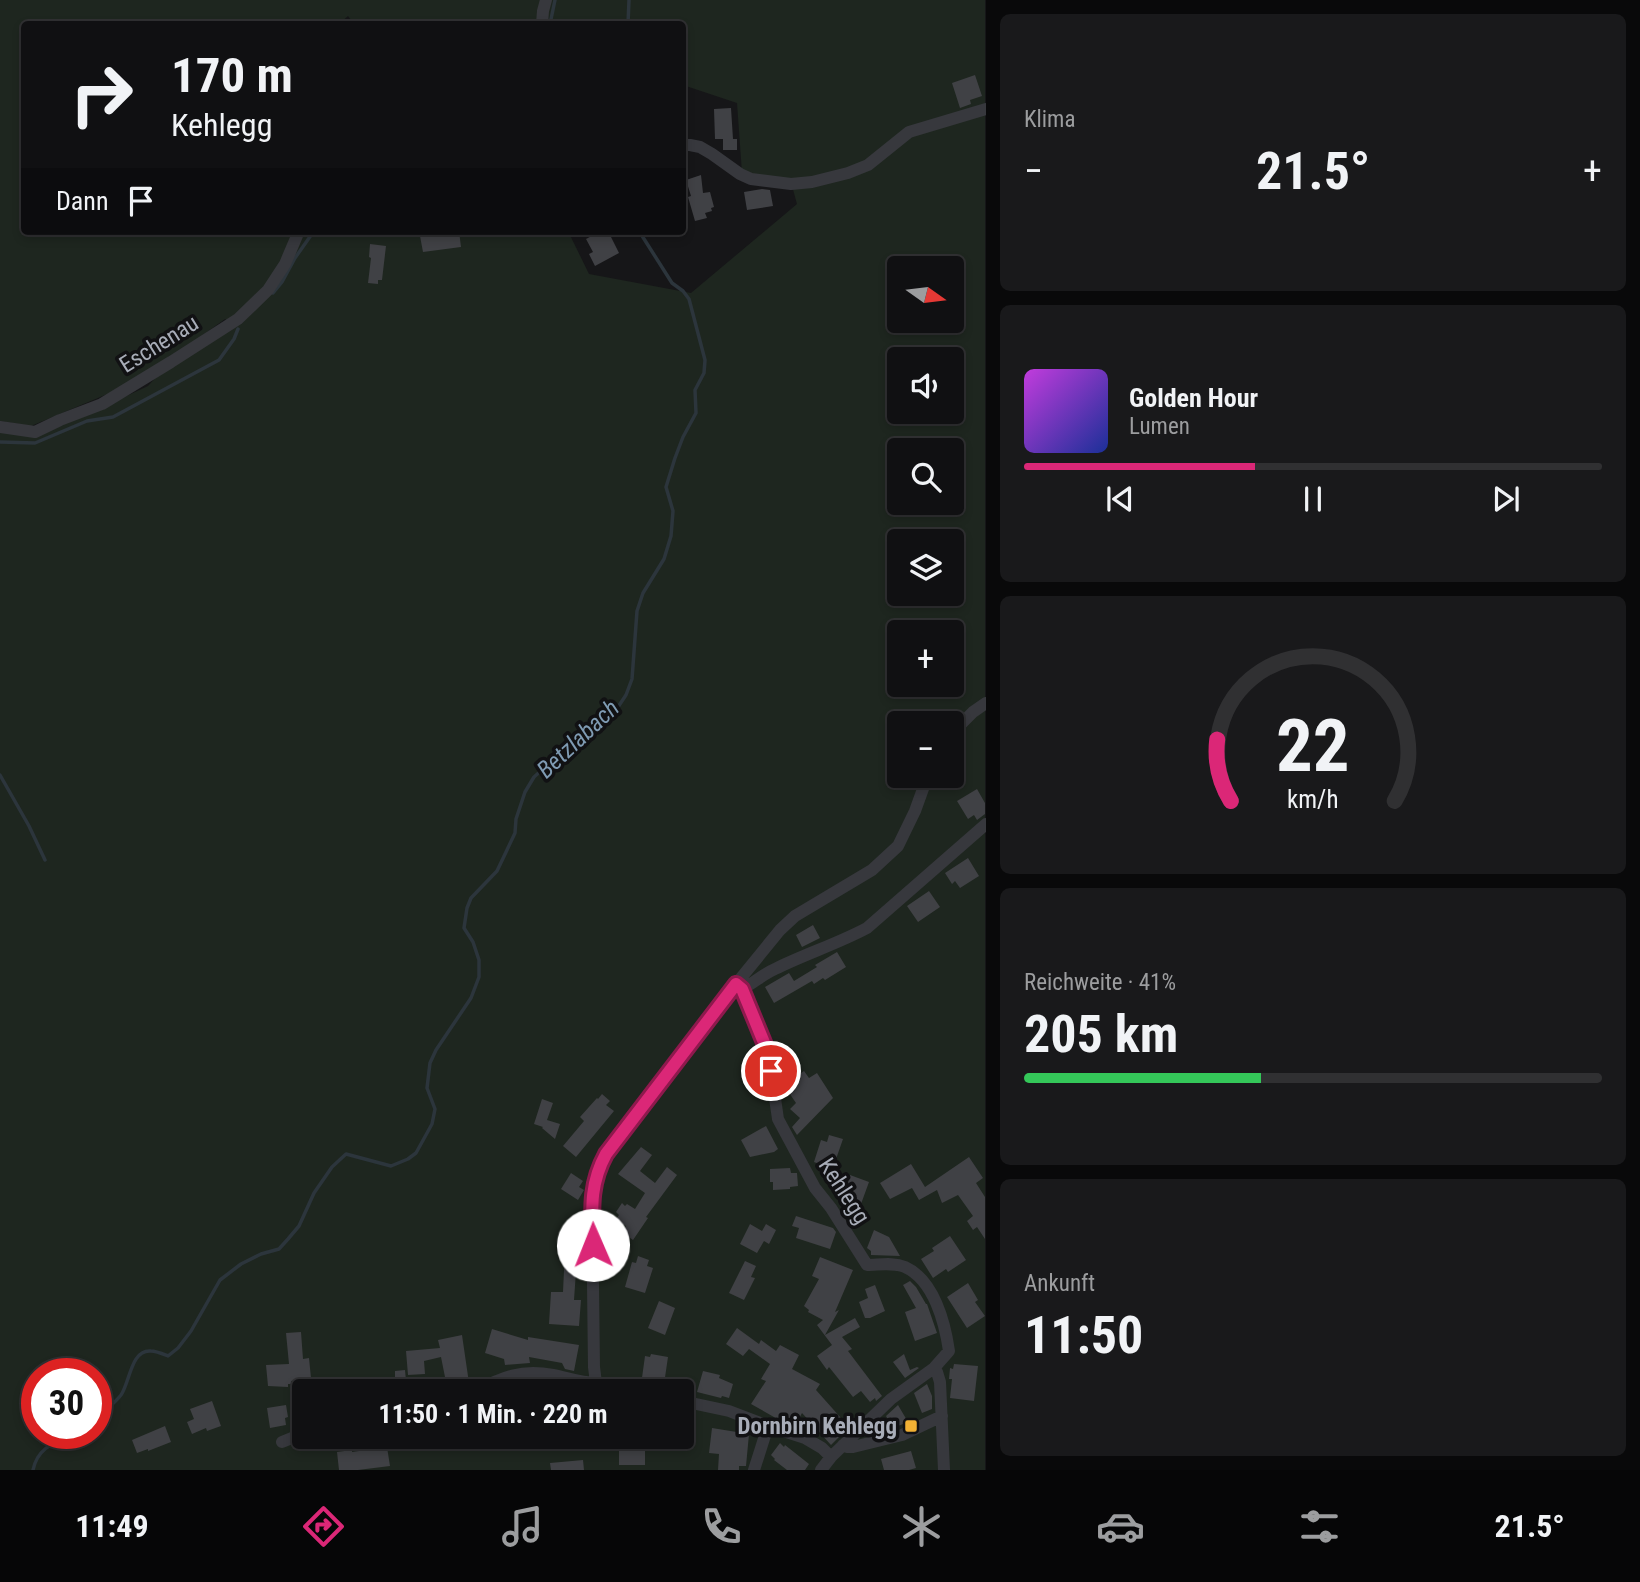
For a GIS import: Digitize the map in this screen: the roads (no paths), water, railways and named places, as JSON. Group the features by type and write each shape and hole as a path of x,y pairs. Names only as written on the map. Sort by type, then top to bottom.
{"street":[{"path":"542,21 546,0"},
{"path":"686,145 700,147 751,179 792,184 812,182 840,176 868,165 909,132 985,109"},
{"name":"Eschenau","path":"0,427 35,432 102,404 238,319 268,290 285,264 297,235"},
{"path":"964,721 985,702"},
{"path":"596,1379 592,1203 595,1177 606,1154 739,987 780,930 795,916 872,870 898,846 923,788"},
{"path":"739,987 752,984 772,970 867,928 985,824"},
{"name":"Kehlegg","path":"739,987 765,1045 778,1119 815,1188 867,1265 893,1264 906,1268 919,1278 937,1302 946,1330 949,1351 934,1368 891,1399 821,1470"},
{"path":"934,1368 940,1382 944,1470"},
{"path":"497,1379 532,1372 569,1379"},
{"path":"694,1404 729,1412 805,1438 831,1457"},
{"path":"843,1445 850,1448 902,1435 942,1416"},
{"path":"754,1470 768,1426"},
{"path":"282,1442 292,1438"}],"waterway":[{"path":"551,21 555,0"},
{"path":"628,21 629,0"},
{"path":"273,293 311,235"},
{"name":"Betzlabach","path":"112,1404 121,1395 139,1355 151,1351 168,1356 191,1331 220,1280 241,1264 279,1249 299,1226 314,1193 332,1167 346,1154 391,1166 416,1153 432,1124 435,1109 427,1088 430,1063 471,998 479,977 479,960 473,942 464,928 471,898 497,871 515,833 516,819 525,792 534,777 594,724 618,707 626,695 632,679 637,611 643,593 664,559 671,536 673,511 666,487 683,437 696,413 695,390 704,373 705,360 689,299 672,283 642,235"},
{"path":"0,442 35,443 87,421 113,417 219,360 238,329"},
{"path":"0,775 45,860"},
{"name":"Betzlabach","path":"33,1470 39,1455 45,1449"}],"place":[{"name":"Dornbirn Kehlegg","path":"911,1426"}]}
